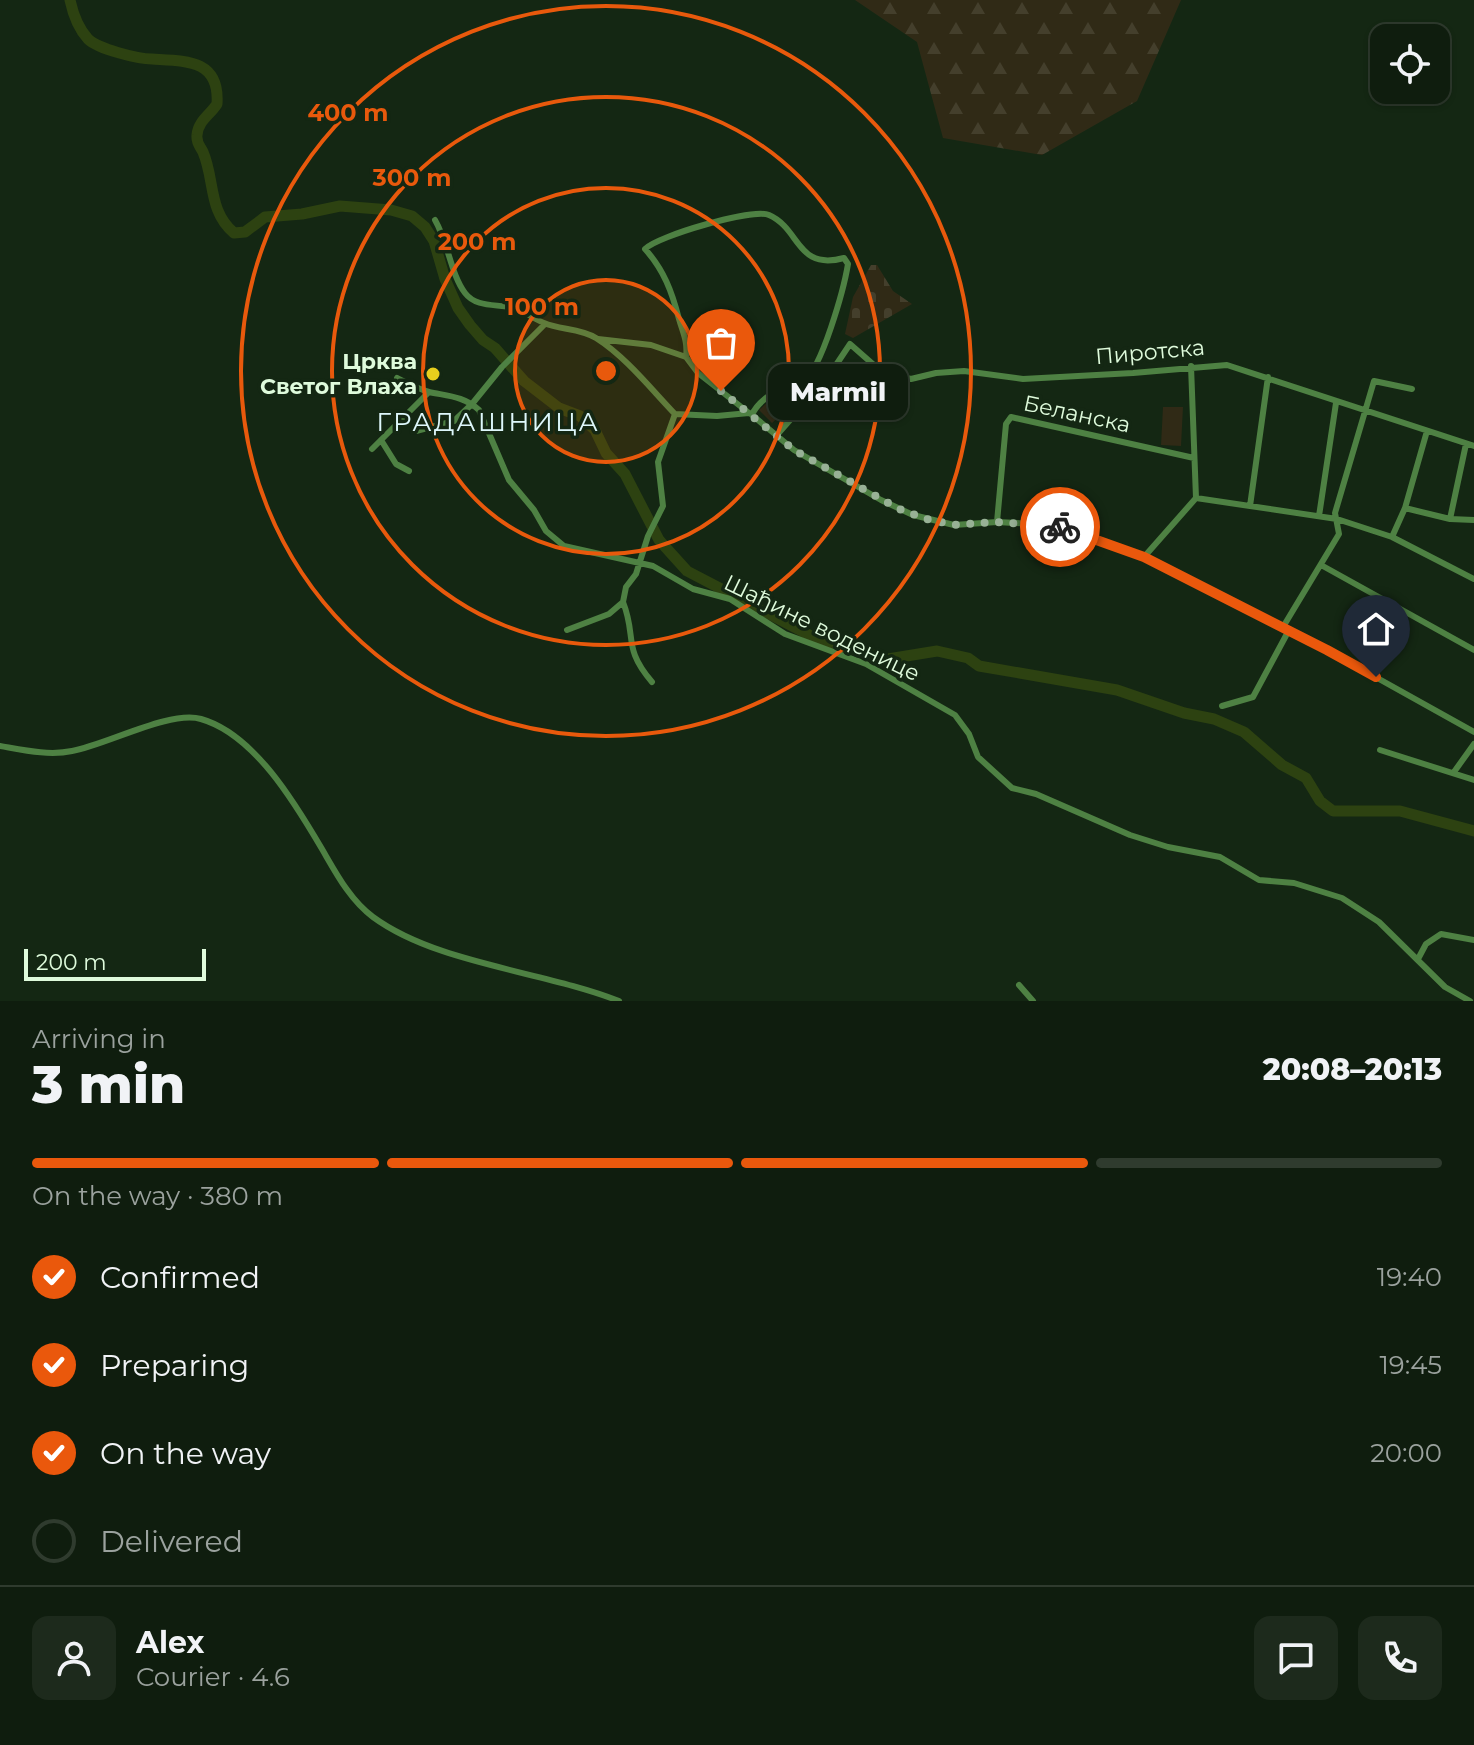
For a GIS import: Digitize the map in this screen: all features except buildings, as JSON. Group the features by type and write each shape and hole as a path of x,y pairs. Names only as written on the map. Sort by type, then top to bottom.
{"street":[{"path":"435,220 468,297 481,303 513,308 545,324 578,330 598,339 675,414 750,414 783,387 802,383 811,373 827,342 844,286 847,260 813,258 802,250 773,216 753,211 663,237 645,249 660,266 676,301 688,344 686,357"},
{"path":"416,431 454,421 545,324"},
{"path":"598,339 651,345 686,357 698,373 794,450 899,509 954,525 997,522 1061,527 1144,557 1286,629 1474,732"},
{"name":"Пиротска","path":"776,436 828,377 850,344 883,373 911,379 964,371 1023,379 1227,365 1470,445"},
{"path":"1144,557 1196,498 1191,366"},
{"path":"1250,506 1268,377"},
{"path":"397,378 429,392 445,393 472,404 483,417 502,468 554,540 575,550 638,564"},
{"path":"1222,706 1253,697 1286,629 1339,534 1335,513 1374,381 1412,389"},
{"path":"372,449 429,392"},
{"path":"1319,516 1336,403"},
{"path":"652,682 635,659 630,641 629,617 623,602 626,587 636,574 648,536 663,506 658,462 675,414"},
{"name":"Беланска","path":"997,522 1006,424 1011,417 1194,458"},
{"path":"1392,537 1405,508 1427,431"},
{"path":"381,440 396,464 409,471"},
{"path":"1450,519 1470,445"},
{"path":"1196,498 1337,519 1392,537 1474,579"},
{"path":"1405,508 1450,519 1474,520"},
{"name":"Шађине воденице","path":"638,564 653,566 693,589 730,599 785,634 866,664 955,715 969,734 978,757 1012,788 1036,794 1130,835 1168,847 1220,857 1259,880 1294,883 1342,898 1379,922 1456,996 1470,1001"},
{"path":"1321,565 1474,650"},
{"path":"567,630 609,614 623,602"},
{"path":"0,746 36,752 68,752 99,745 166,720 197,718 224,728 249,748 287,795 357,902 393,930 450,952 564,982 619,1001"},
{"path":"1454,772 1474,744"},
{"path":"1380,750 1474,780"},
{"path":"1418,959 1426,944 1441,934 1474,940"},
{"path":"1019,985 1033,1001"}],"green space":[{"path":"855,0 1181,0 1137,101 1042,155 943,138 917,42"},
{"path":"871,265 877,265 893,291 912,304 853,338 845,334 853,297"},
{"path":"783,388 795,402 772,423 759,410"},
{"path":"1163,407 1183,407 1181,446 1161,445"}],"waterway":[{"path":"70,0 79,26 93,43 138,57 188,62 198,65 213,78 217,104 200,126 197,140 207,163 216,205 234,233 245,232 265,217 302,214 340,206 391,210 412,216 425,227 434,241 445,279 458,308 470,325 524,381 559,408 580,416 595,430 606,453 625,474 659,540 687,571 815,638 888,659 937,651 968,658 979,666 1117,690 1184,713 1214,719 1244,732 1282,765 1306,778 1320,801 1333,811 1400,811 1474,831"}],"way so far":[{"path":"721,391 794,450 899,509 954,525 997,522 1060,527"}],"place":[{"name":"Црква Светог Влаха","path":"433,374"},
{"name":"Marmil","path":"721,391"}],"district":[{"name":"ГРАДАШНИЦА","path":"488,422"}],"route":[{"path":"1060,527 1144,557 1376,677"}]}
